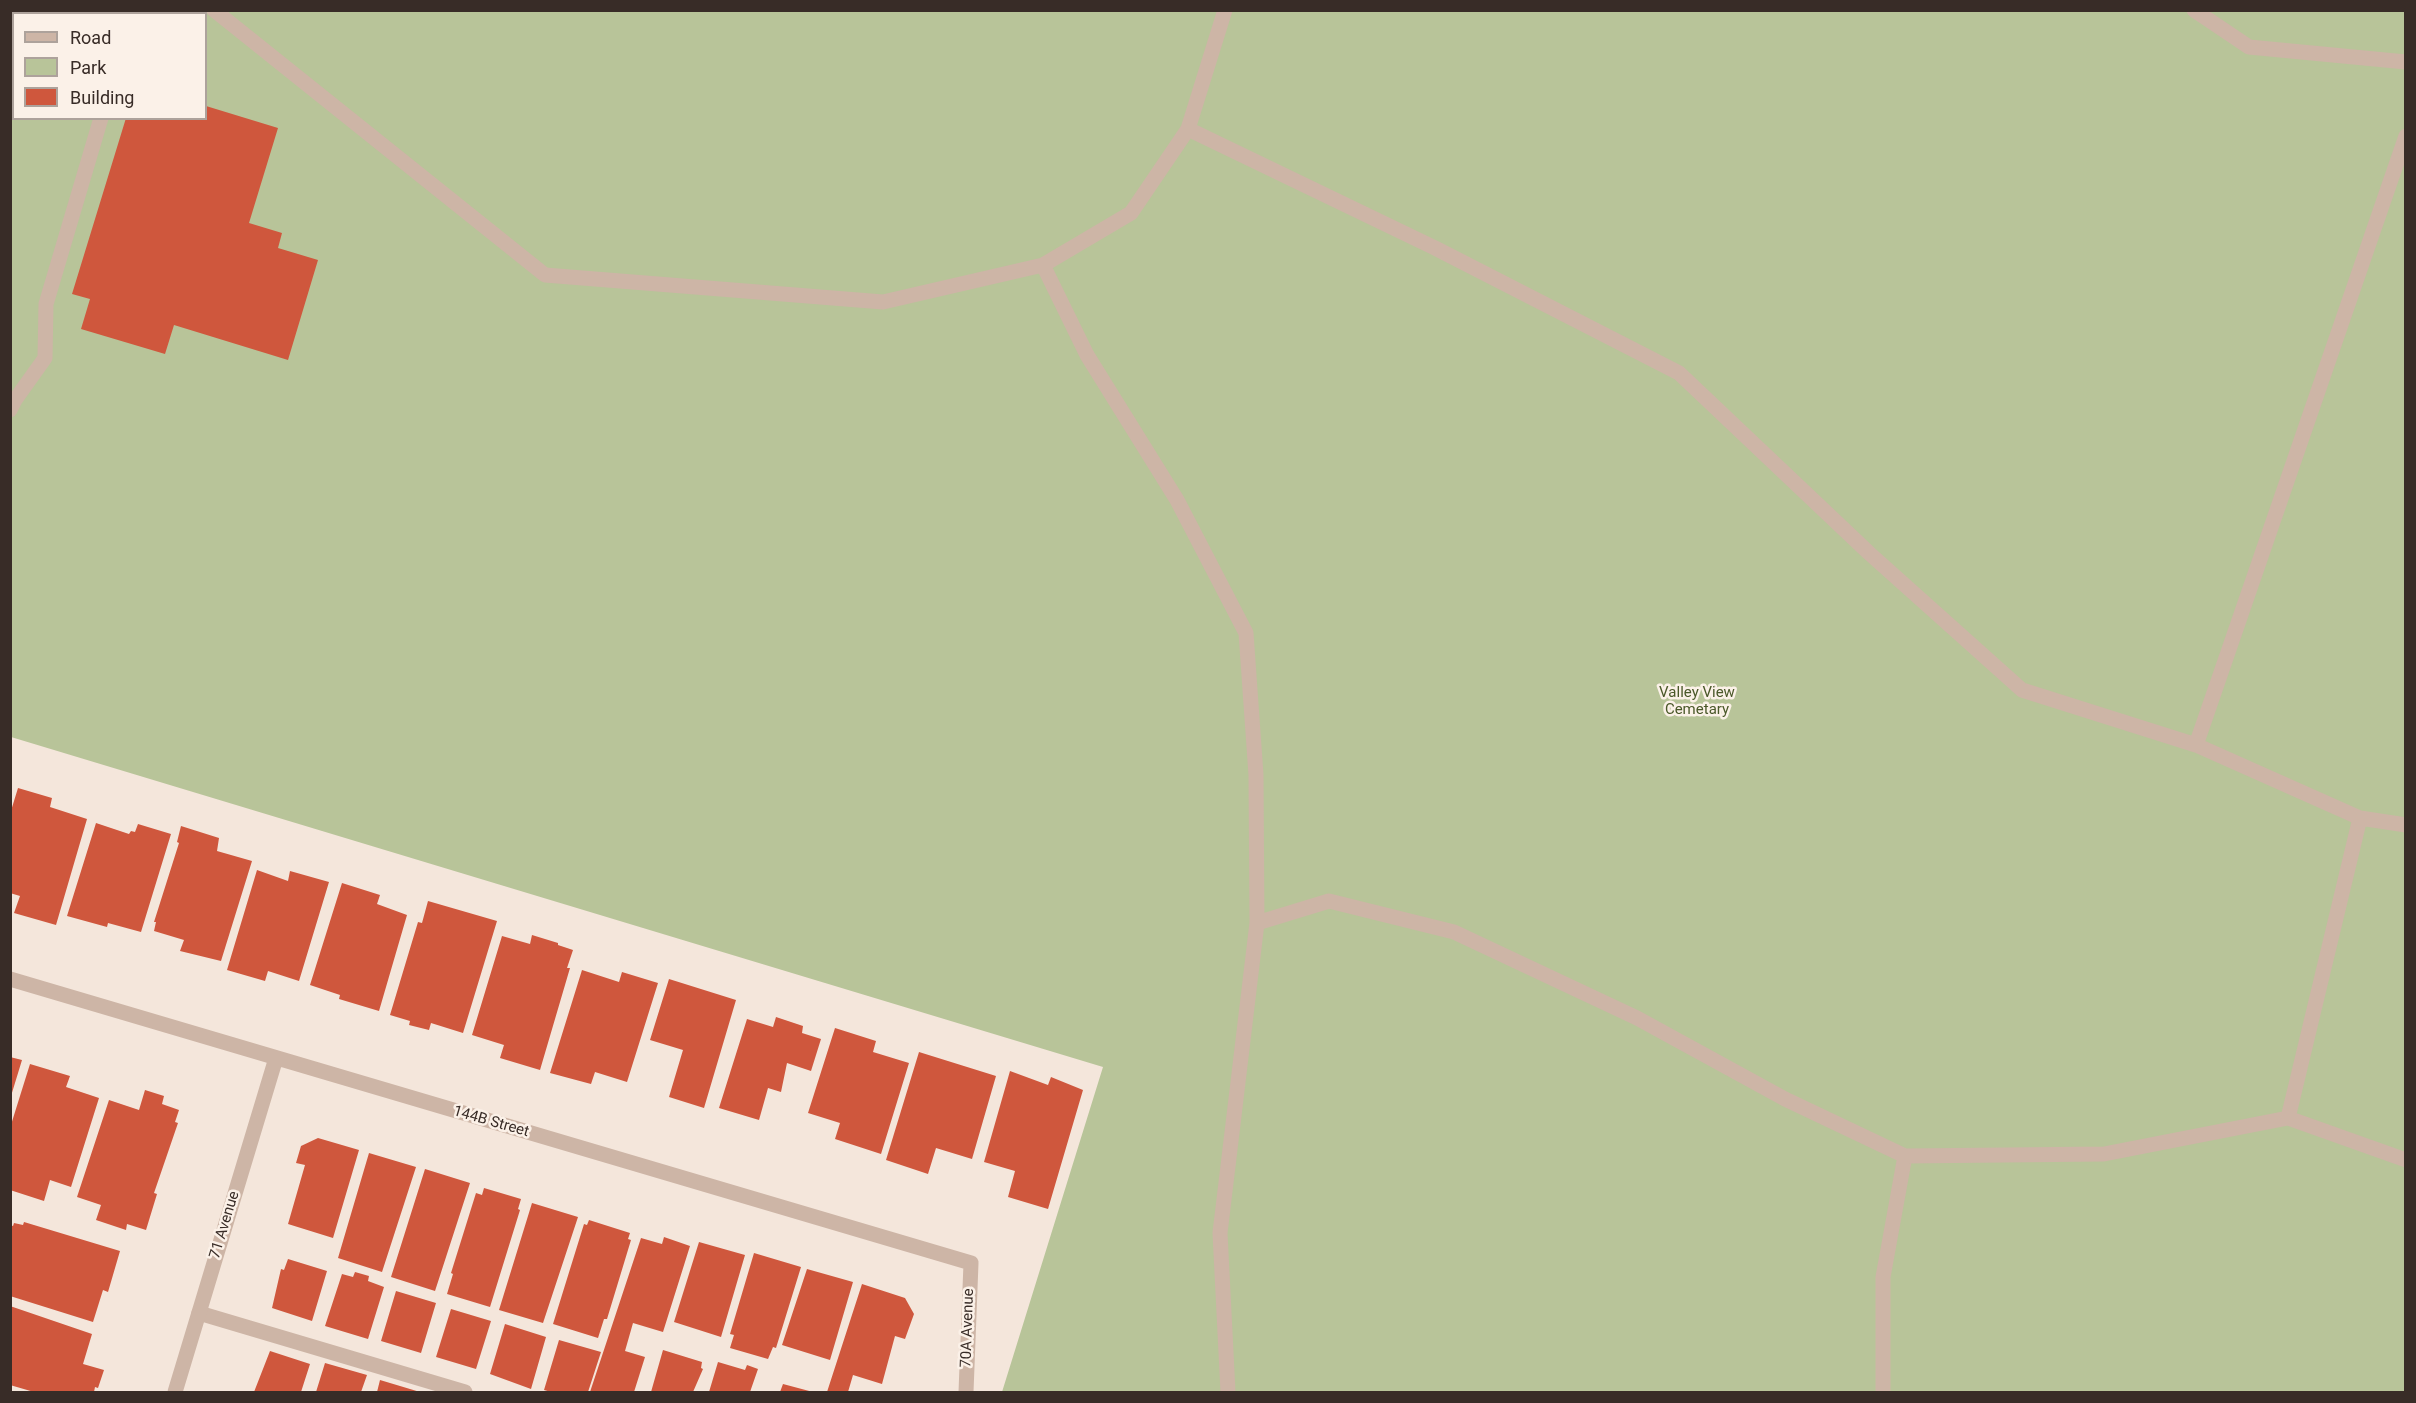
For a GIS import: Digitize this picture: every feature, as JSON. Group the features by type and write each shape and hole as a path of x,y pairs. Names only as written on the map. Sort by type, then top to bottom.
{"street":[{"path":"214,10 545,275 883,302 1043,265 1131,213 1188,129 1226,10"},
{"path":"2194,10 2249,47 2406,62"},
{"path":"10,410 45,358 46,304 100,120"},
{"path":"1188,129 1435,248 1679,373 1869,553 2022,690 2196,745 2360,818 2406,825"},
{"path":"2196,745 2406,136"},
{"path":"1043,265 1087,355 1177,500 1246,633 1256,774 1257,922 1220,1233 1228,1392"},
{"path":"2288,1118 2360,818"},
{"path":"1257,922 1329,901 1454,932 1637,1018 1785,1099 1905,1156 2104,1154 2288,1118 2406,1160"},
{"name":"144B Street","path":"10,979 971,1263"},
{"name":"71 Avenue","path":"175,1392 276,1058"},
{"path":"1882,1392 1883,1277 1905,1156"},
{"name":"70A Avenue","path":"966,1392 971,1263"},
{"path":"199,1312 465,1392"}],"green space":[{"name":"Valley View Cemetary","path":"10,11 2405,11 2405,1392 1002,1392 1103,1067 11,737"}],"building":[{"path":"207,106 278,128 249,223 282,233 278,248 318,260 288,360 174,325 165,354 81,329 90,299 72,294 125,120 207,120"},
{"path":"18,788 52,798 50,807 87,819 56,925 14,913 20,896 10,893 10,814"},
{"path":"96,823 129,834 131,831 135,832 138,824 171,834 141,932 108,923 107,927 67,916"},
{"path":"181,826 219,838 217,851 252,861 221,961 180,951 184,940 154,931 156,922 154,922 179,843 177,842"},
{"path":"257,870 288,881 290,871 329,882 299,981 268,971 265,981 227,970"},
{"path":"342,883 380,895 377,904 407,915 379,1011 339,999 340,995 310,985"},
{"path":"428,901 497,921 463,1033 431,1023 429,1030 409,1025 410,1021 390,1015 418,922 422,923"},
{"path":"532,935 573,950 567,968 570,968 540,1070 500,1058 504,1045 472,1035 502,936 530,944"},
{"path":"582,970 619,982 622,972 658,983 627,1082 595,1072 591,1084 550,1073"},
{"path":"669,979 736,1000 704,1108 669,1097 683,1050 650,1040"},
{"path":"776,1017 803,1026 802,1033 821,1039 811,1071 787,1063 781,1092 768,1088 759,1120 719,1108 747,1019 773,1027"},
{"path":"835,1028 876,1041 873,1052 909,1063 881,1154 835,1139 840,1123 808,1113"},
{"path":"919,1052 996,1076 972,1159 936,1148 928,1174 886,1160"},
{"path":"10,1057 22,1060 11,1096 10,1096"},
{"path":"30,1064 70,1076 66,1087 99,1098 71,1187 50,1180 44,1201 10,1190 10,1128"},
{"path":"1010,1071 1048,1085 1051,1077 1083,1090 1048,1209 1008,1197 1015,1171 984,1162"},
{"path":"145,1090 164,1096 162,1104 179,1110 175,1122 178,1123 154,1193 157,1194 146,1230 127,1224 126,1230 96,1220 101,1205 77,1197 109,1100 139,1110"},
{"path":"318,1138 359,1150 333,1238 288,1224 305,1165 296,1163 301,1146"},
{"path":"369,1153 416,1167 382,1272 338,1258"},
{"path":"425,1169 470,1183 435,1291 391,1277"},
{"path":"484,1188 521,1199 518,1209 520,1210 490,1307 447,1294 453,1274 451,1273 476,1193 482,1195"},
{"path":"532,1203 578,1217 543,1323 499,1310"},
{"path":"589,1220 630,1233 628,1239 631,1240 607,1319 604,1319 598,1338 553,1324 584,1224 587,1225"},
{"path":"24,1222 120,1251 108,1292 103,1290 93,1322 10,1296 10,1225 13,1226 14,1223 23,1225"},
{"path":"664,1237 690,1246 663,1332 633,1323 625,1351 645,1357 634,1392 590,1392 641,1238 662,1244"},
{"path":"699,1242 745,1255 721,1337 674,1322"},
{"path":"754,1253 801,1267 776,1348 773,1347 768,1359 730,1348 734,1335 730,1334"},
{"path":"288,1259 327,1271 312,1321 272,1308 281,1269 284,1270"},
{"path":"807,1269 853,1282 830,1360 782,1345"},
{"path":"355,1272 369,1276 368,1281 384,1287 368,1339 325,1326 342,1274 353,1277"},
{"path":"862,1284 905,1298 914,1314 905,1339 895,1336 882,1384 853,1375 848,1392 827,1392"},
{"path":"396,1291 436,1303 421,1353 381,1341"},
{"path":"10,1306 92,1334 83,1364 104,1370 98,1388 95,1387 94,1392 34,1392 10,1385"},
{"path":"451,1309 491,1321 476,1369 436,1357"},
{"path":"505,1324 546,1337 531,1389 490,1374"},
{"path":"559,1340 601,1352 588,1392 544,1390"},
{"path":"663,1350 702,1362 701,1368 703,1369 693,1392 651,1392"},
{"path":"270,1351 310,1364 301,1392 254,1392"},
{"path":"718,1362 745,1370 747,1365 758,1369 750,1392 709,1392"},
{"path":"325,1363 367,1375 361,1392 316,1392"},
{"path":"380,1380 420,1392 377,1392"},
{"path":"783,1384 813,1392 780,1392"}]}
